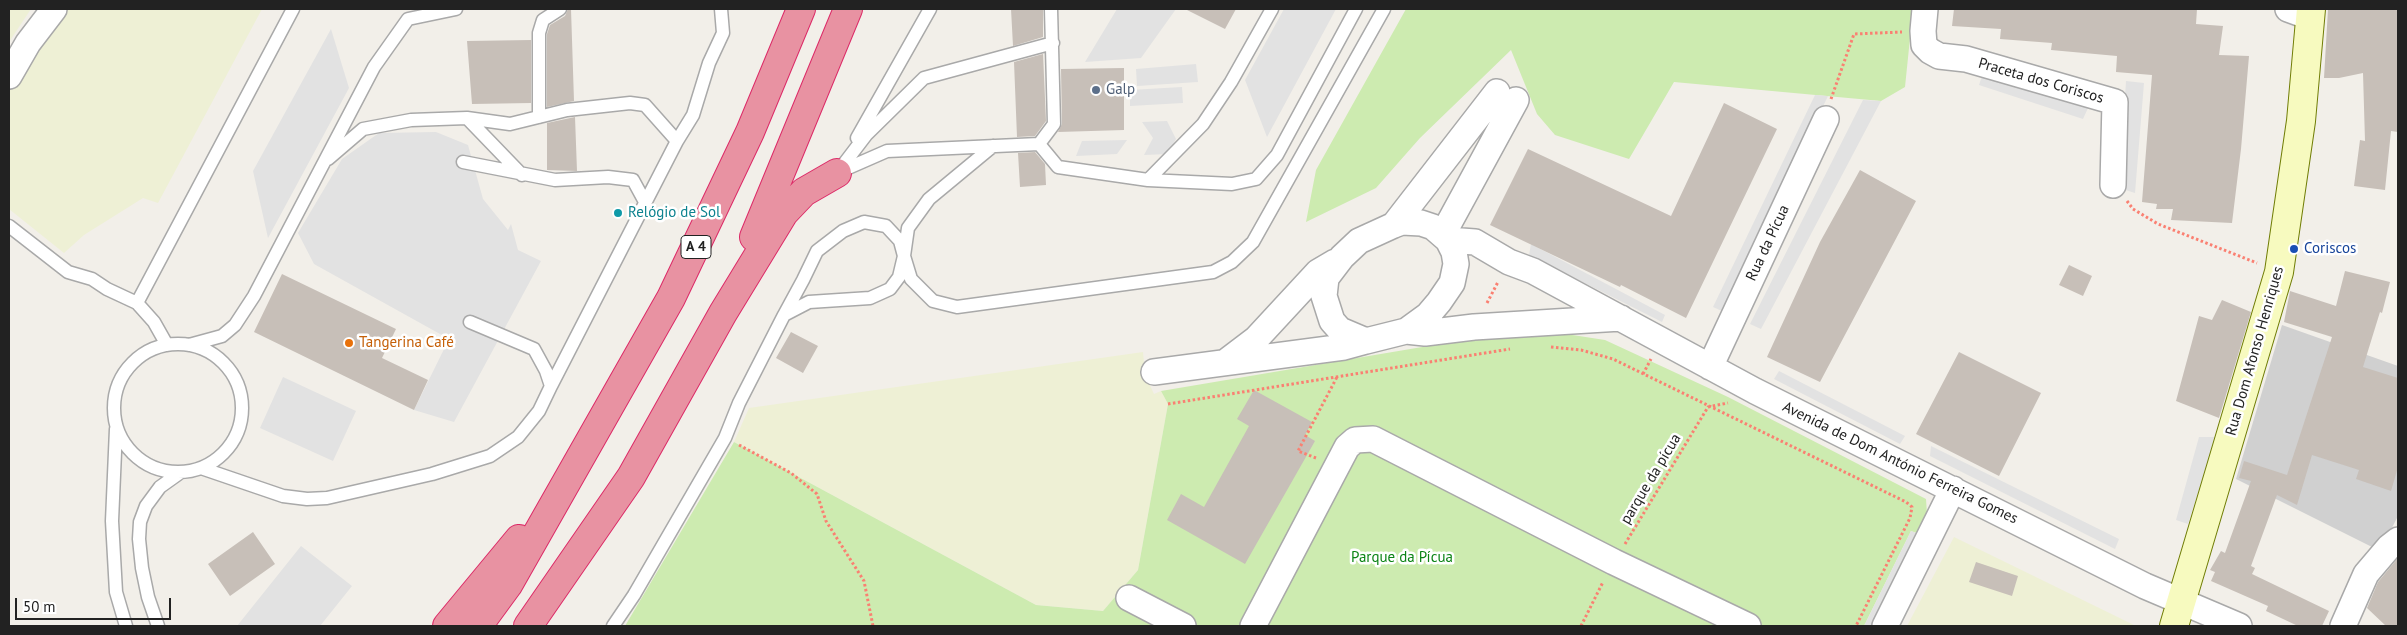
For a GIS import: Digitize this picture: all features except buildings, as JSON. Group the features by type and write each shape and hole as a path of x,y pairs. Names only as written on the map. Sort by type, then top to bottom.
{"highway":[{"name":"A 4","path":"478,626 508,585 672,298 750,132 802,9"},
{"path":"723,313 848,9"},
{"path":"528,626 631,478 723,313 784,213 804,192 837,173"},
{"path":"447,626 571,475"}],"main road":[{"name":"Rua Dom Afonso Henriques","path":"2177,614 2279,272 2301,121 2303,11"}],"street":[{"path":"9,76 28,43 54,9"},
{"name":"Praceta dos Coriscos","path":"1924,20 1924,44 1930,51 1939,56 1966,59 2115,102 2113,185"},
{"path":"1394,225 1507,96 1445,237"},
{"name":"Rua da Pícua","path":"1710,368 1826,119"},
{"name":"Avenida de Dom António Ferreira Gomes","path":"1366,340 1340,330 1327,310 1324,296 1326,278 1337,261 1359,240 1379,230 1402,222 1421,223 1433,227 1445,237 1456,264 1452,283 1440,302 1428,315 1406,331"},
{"name":"Avenida de Dom António Ferreira Gomes","path":"1445,237 1475,242 1509,262 1533,271 1710,368 1953,489 2177,614 2239,626"},
{"name":"Avenida de Dom António Ferreira Gomes","path":"1227,361 1256,339 1318,272 1337,261"},
{"name":"Avenida de Dom António Ferreira Gomes","path":"1154,372 1344,347 1406,331 1425,333 1621,318"},
{"path":"1253,626 1347,447 1355,440 1373,439 1614,562 1748,626"},
{"path":"1885,626 1953,489"},
{"path":"2346,618 2366,574 2389,547 2398,540"},
{"path":"1130,598 1183,626"}],"lane":[{"path":"137,303 293,9"},
{"path":"126,626 116,592 112,521 116,427 113,405 118,384 130,366 146,352 167,345 189,345 222,336 235,325 254,296 374,67 408,20 456,9"},
{"path":"539,117 539,33 543,20 560,9"},
{"path":"201,468 283,496 307,499 327,498 432,474 490,456 518,437 539,411 676,141 693,115 709,62 723,33 722,9"},
{"path":"837,173 930,9"},
{"path":"1039,144 1054,124 1051,9"},
{"path":"1148,180 1202,124 1231,82 1272,9"},
{"path":"1039,144 1058,167 1148,180 1232,184 1256,179 1277,155 1356,9"},
{"path":"612,626 653,562 725,438 739,403 817,251 843,231 864,222 886,226 900,241 911,279 933,301 957,307 1185,277 1219,268 1232,262 1253,242 1384,9"},
{"path":"837,173 866,135 924,78 1053,43"},
{"path":"322,164 363,129 411,120 467,118 510,124 566,110 630,103 646,105 676,141"},
{"path":"467,118 522,175"},
{"path":"837,173 887,151 1039,144"},
{"path":"784,315 810,302 870,298 890,289 899,277 908,228 929,199 993,146"},
{"path":"463,162 522,175 556,180 608,177 633,180 646,202"},
{"path":"9,226 68,272 92,279 106,290 137,303 154,322 167,345"},
{"path":"470,322 534,350 546,371 551,386"},
{"path":"116,427 125,446 141,461 161,470 181,472 201,468 219,457 232,442 240,423 242,402 236,382 226,365 209,352 189,345"},
{"path":"158,626 148,597 142,568 139,539 140,522 146,506 160,487 181,472"}],"path":[{"path":"1826,119 1833,89 1854,34 1924,20"},
{"path":"2113,185 2134,208 2158,224 2279,272"},
{"path":"1542,346 1581,350 1613,359 1906,502 1912,507 1910,518 1856,626"},
{"path":"1168,404 1516,348"},
{"path":"1336,466 1298,451 1337,378"},
{"name":"parque da pícua","path":"1581,626 1614,562 1708,407"},
{"path":"725,438 790,473 817,494 826,522 864,581 873,626"}],"shaded area":[{"path":"1117,9 1176,9 1141,58 1085,62"},
{"path":"1284,9 1336,9 1267,137 1245,80"},
{"path":"331,29 349,88 268,238 253,171"},
{"path":"1196,64 1198,82 1137,86 1136,69"},
{"path":"1983,73 2088,108 2083,119 1979,85"},
{"path":"2126,81 2144,83 2135,193 2119,188"},
{"path":"1182,87 1183,103 1130,106 1130,90"},
{"path":"1815,95 1828,96 1724,312 1713,307"},
{"path":"1863,100 1881,101 1761,329 1750,324"},
{"path":"1167,121 1176,139 1168,154 1144,155 1153,138 1142,122"},
{"path":"436,132 468,145 483,199 508,230 511,224 518,250 541,261 454,422 414,410 449,339 314,264 298,233 342,159 379,133"},
{"path":"1127,140 1117,154 1076,156 1082,141"},
{"path":"1531,244 1665,315 1662,322 1529,255"},
{"path":"2282,325 2398,366 2398,516 2380,551 2236,479"},
{"path":"1779,371 1905,436 1900,444 1774,379"},
{"path":"283,377 356,411 333,461 260,428"},
{"path":"2199,437 2216,437 2188,524 2176,520"},
{"path":"1931,446 2119,539 2115,549 1930,456"},
{"path":"1911,531 1919,534 1873,626 1864,626"},
{"path":"301,546 352,586 320,626 237,626"}],"green space":[{"path":"9,9 31,9 9,42"},
{"path":"68,9 262,9 158,203 143,198 84,235 64,253 9,209 9,89 53,23"},
{"path":"1406,9 1913,9 1905,87 1881,101 1674,82 1629,159 1555,135 1537,114 1511,50 1420,138 1376,188 1306,222 1316,170"},
{"name":"Parque da Pícua","path":"1553,332 1605,340 1728,397 1926,499 1927,514 1919,534 1911,531 1864,626 625,626 734,442 1036,605 1103,611 1138,570 1168,404 1161,391 1446,343"},
{"path":"1143,352 1145,375 1154,394 1161,391 1168,404 1138,570 1103,611 1036,605 734,442 749,408"},
{"path":"1954,537 2136,626 1907,626"}],"place":[{"name":"Galp","path":"1096,90"},
{"name":"Relógio de Sol","path":"618,213"},
{"name":"Coriscos","path":"2294,249"},
{"name":"Tangerina Café","path":"349,343"}]}
